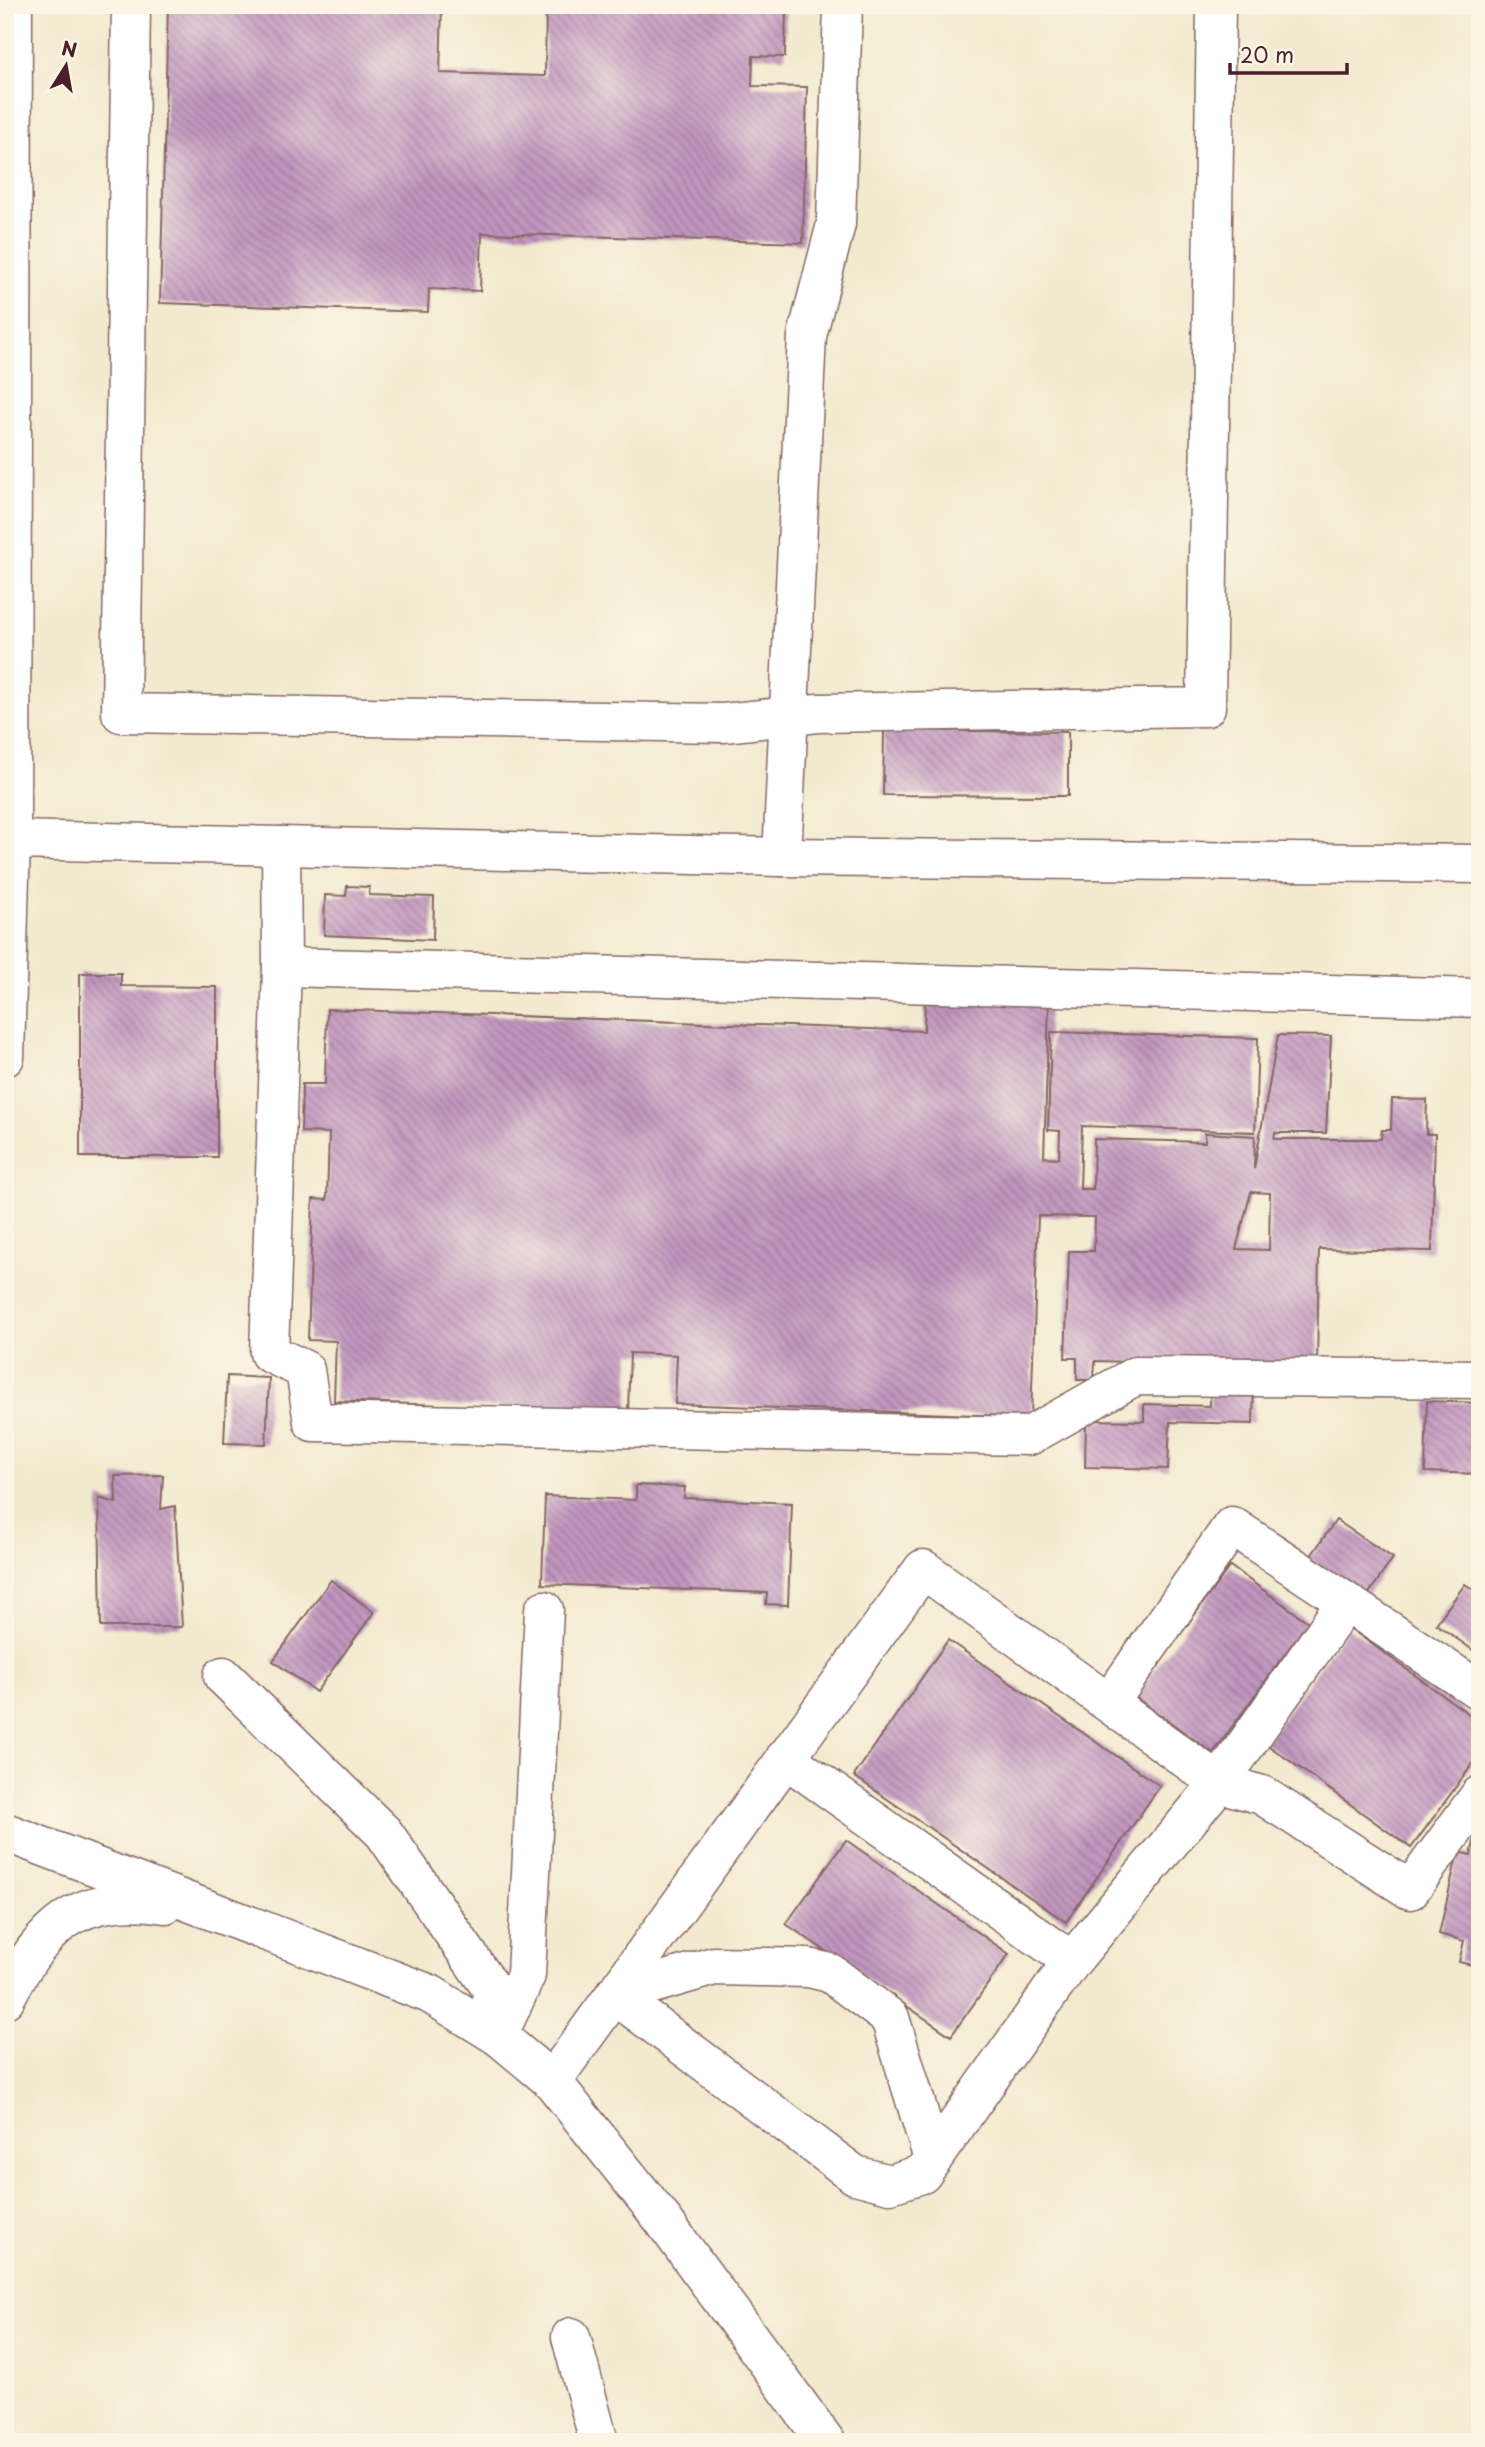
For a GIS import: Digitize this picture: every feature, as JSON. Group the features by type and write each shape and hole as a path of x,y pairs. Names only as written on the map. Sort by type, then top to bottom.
{"street":[{"path":"5,1057 11,840 9,350 13,5"},
{"path":"131,5 121,713 723,723 818,713 1206,707 1216,5"},
{"path":"782,857 807,336 836,225 843,5"},
{"path":"11,840 782,857 1480,864"},
{"path":"281,846 282,967 270,1353 305,1370 313,1422 1029,1436 1135,1376 1480,1380"},
{"path":"282,967 1480,998"},
{"path":"1109,1703 1232,1527 1480,1691"},
{"path":"552,2081 923,1569 1219,1783 1262,1795 1410,1890 1480,1795"},
{"path":"615,1995 855,2175 890,2184 922,2174 1072,1961 1219,1783 1346,1602"},
{"path":"498,2036 526,1975 544,1611"},
{"path":"223,1676 384,1833 491,1988 498,2036"},
{"path":"785,1758 1072,1961"},
{"path":"5,1832 430,1994 498,2036 552,2081 663,2220 826,2442"},
{"path":"5,1999 53,1929 77,1910 103,1902 135,1899 215,1912"},
{"path":"615,1995 714,1966 809,1968 830,1973 890,2018 933,2159"},
{"path":"571,2337 599,2442"}],"building":[{"path":"168,5 442,5 440,73 545,76 546,5 786,5 785,57 753,56 752,86 807,87 803,243 482,233 480,291 429,289 428,312 160,303"},
{"path":"884,730 1068,732 1068,796 883,795"},
{"path":"347,886 369,887 369,895 434,897 433,940 324,935 325,895 346,896"},
{"path":"80,973 121,973 121,986 217,987 217,1157 80,1157"},
{"path":"925,1000 1049,1004 1044,1157 1059,1158 1060,1131 1048,1130 1051,1032 1258,1038 1255,1132 1082,1126 1080,1189 1093,1189 1094,1139 1205,1142 1205,1133 1255,1136 1254,1169 1278,1035 1331,1036 1326,1133 1275,1133 1274,1139 1381,1139 1382,1130 1391,1130 1392,1099 1427,1100 1426,1134 1435,1134 1432,1251 1319,1249 1317,1367 1095,1361 1094,1380 1077,1380 1077,1358 1065,1358 1069,1251 1094,1251 1095,1217 1038,1216 1031,1417 675,1404 677,1355 630,1353 628,1412 334,1401 336,1341 308,1340 313,1199 327,1200 329,1133 301,1132 302,1084 325,1084 327,1009 924,1031","holes":["1251,1192 1270,1193 1269,1250 1236,1249"]},
{"path":"227,1376 269,1378 266,1444 224,1443"},
{"path":"1210,1382 1254,1384 1253,1424 1170,1422 1168,1469 1085,1467 1086,1420 1144,1421 1144,1404 1210,1406"},
{"path":"1427,1401 1480,1403 1480,1474 1425,1472"},
{"path":"163,1475 161,1509 175,1506 182,1627 101,1627 99,1498 116,1503 115,1476"},
{"path":"636,1485 685,1487 684,1498 792,1503 788,1605 766,1604 767,1593 542,1584 545,1496 636,1500"},
{"path":"1336,1520 1393,1558 1365,1599 1308,1560"},
{"path":"1230,1566 1308,1622 1213,1753 1135,1697"},
{"path":"331,1580 374,1612 316,1692 273,1661"},
{"path":"1465,1584 1480,1594 1480,1655 1436,1624"},
{"path":"1348,1627 1480,1722 1480,1754 1411,1848 1265,1743"},
{"path":"948,1640 1160,1786 1066,1922 854,1776"},
{"path":"1477,1830 1480,1831 1480,1967 1459,1962 1464,1941 1439,1934 1458,1852 1471,1855"},
{"path":"846,1840 1009,1954 951,2036 786,1924"}]}
